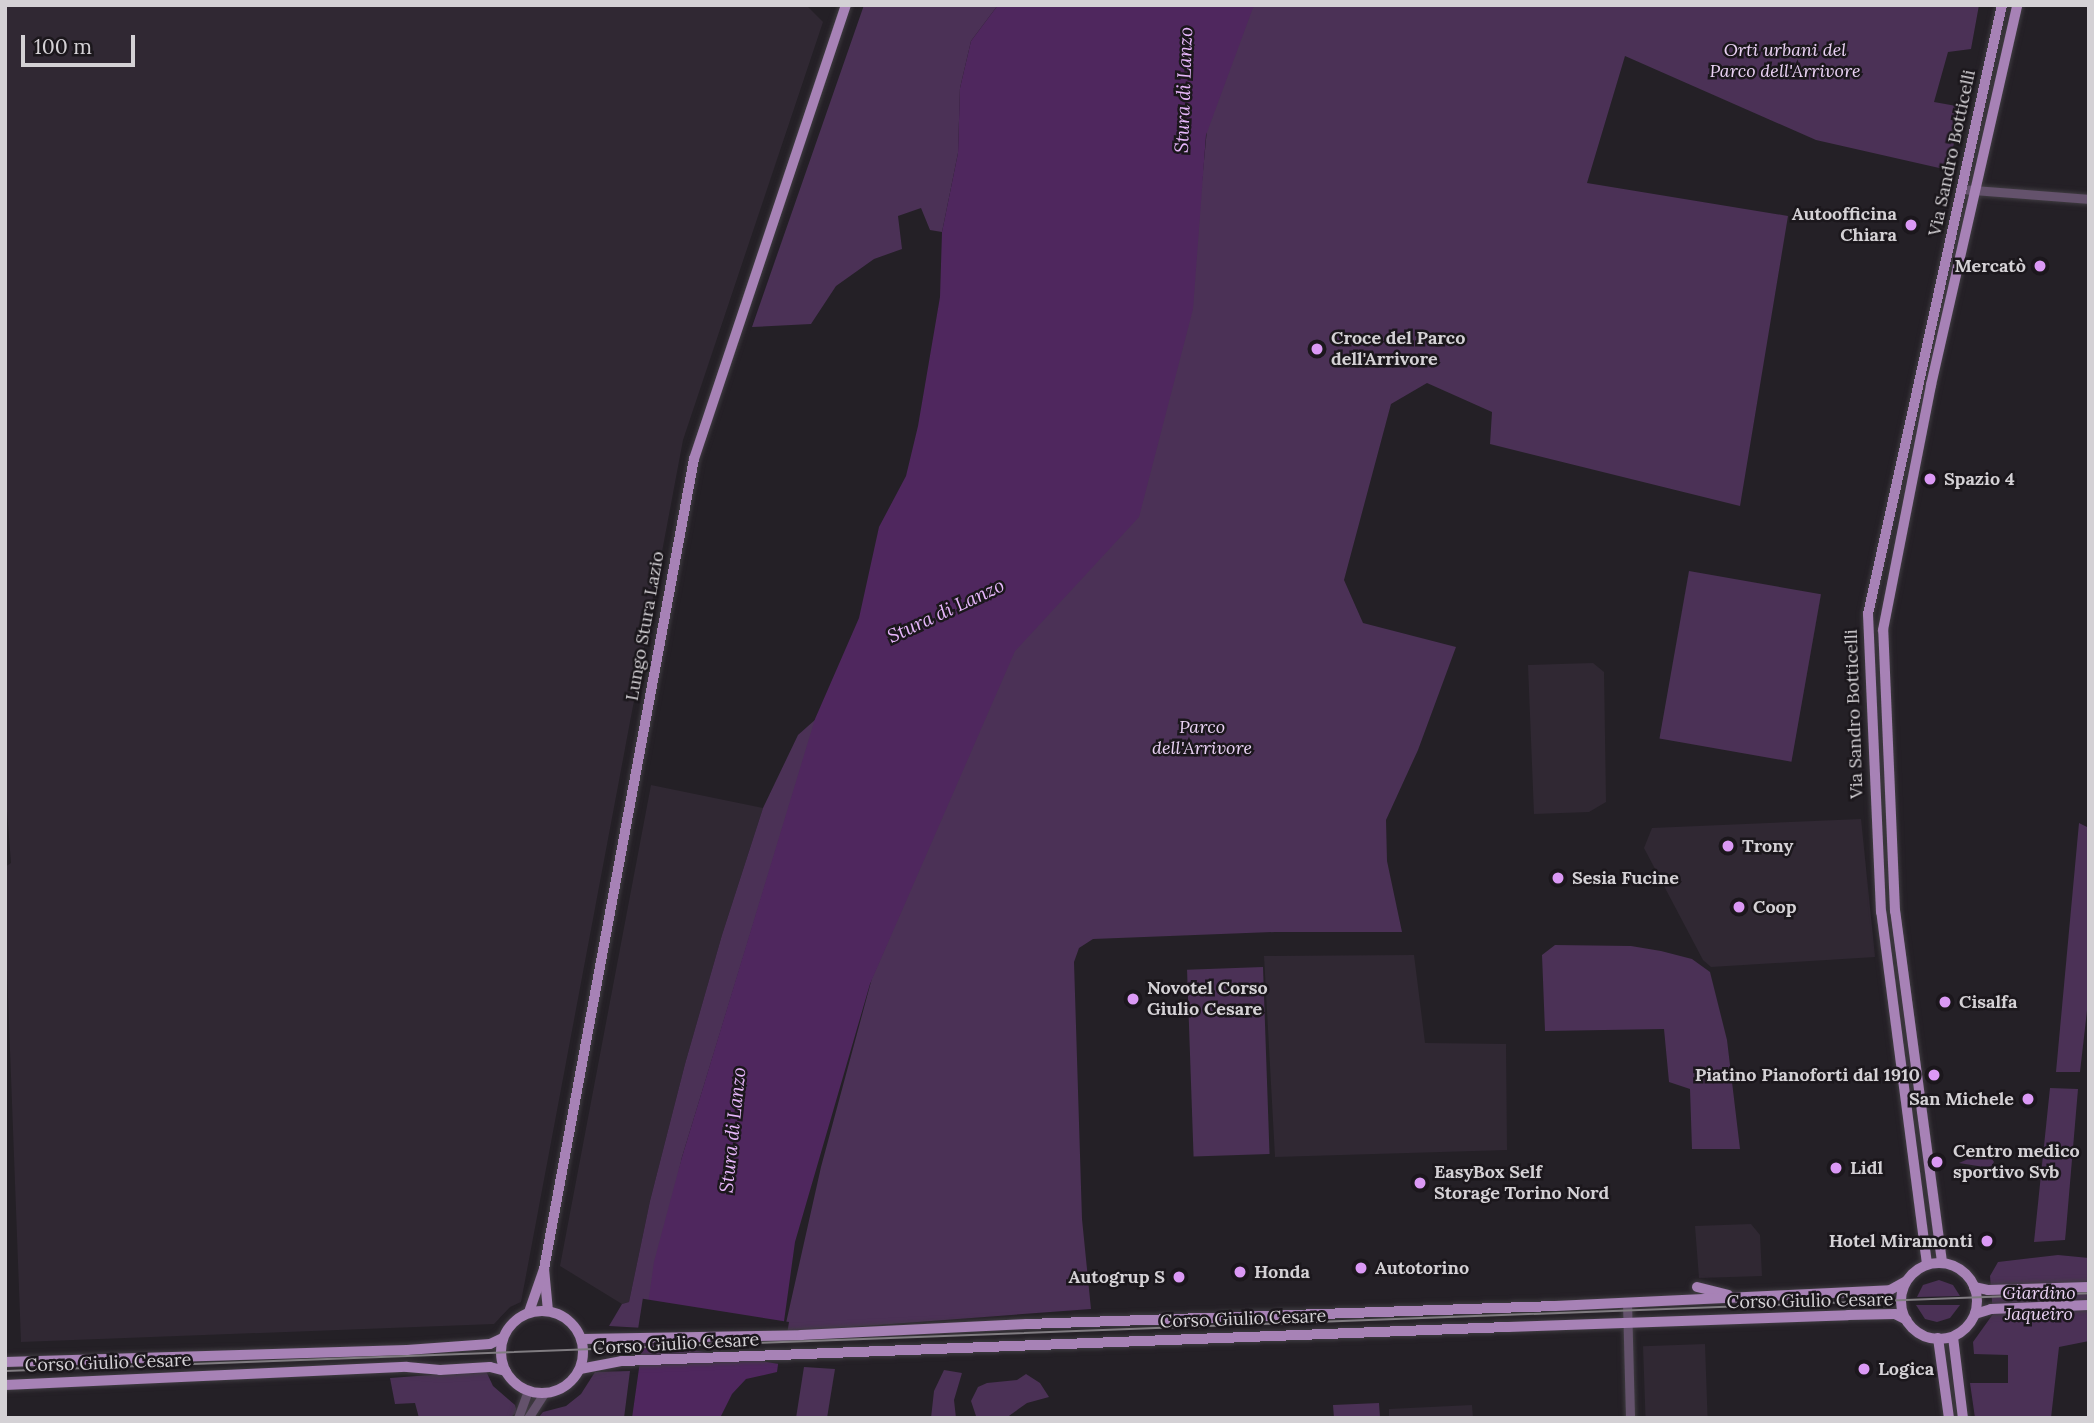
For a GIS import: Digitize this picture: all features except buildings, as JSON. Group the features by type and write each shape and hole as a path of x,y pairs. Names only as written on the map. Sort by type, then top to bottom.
{"main road":[{"name":"Lungo Stura Lazio","path":"529,1312 544,1269 695,459 846,5"},
{"name":"Via Sandro Botticelli","path":"1927,1264 1881,912 1868,622 2002,5"},
{"name":"Via Sandro Botticelli","path":"1942,1262 1895,911 1883,630 1894,562 2017,5"},
{"path":"1942,1262 1962,1270 1974,1287 1978,1303 1969,1325 1953,1337 1938,1338 1921,1334 1907,1320 1901,1303 1906,1281 1927,1264 1942,1262"},
{"name":"Lungo Stura Lazio","path":"544,1269 548,1311"},
{"name":"Corso Giulio Cesare","path":"582,1339 801,1335 1627,1302 1890,1290 1906,1281"},
{"path":"1697,1287 1734,1297"},
{"path":"1974,1287 1988,1290 2089,1287"},
{"path":"1975,1314 1991,1309 2089,1305"},
{"path":"548,1311 569,1320 582,1339 584,1354 580,1369 565,1386 544,1393 528,1390 506,1371 501,1353 503,1338 512,1323 529,1312 548,1311"},
{"name":"Corso Giulio Cesare","path":"580,1369 622,1361 1629,1323 1895,1314 1907,1320"},
{"path":"1953,1337 1963,1418"},
{"name":"Corso Giulio Cesare","path":"5,1362 407,1350 490,1344 503,1338"},
{"path":"1938,1338 1949,1418"},
{"name":"Corso Giulio Cesare","path":"5,1385 407,1367 440,1370 490,1367 506,1371"}],"street":[{"path":"1962,189 2089,200"},
{"path":"1627,1302 1630,1418"},
{"path":"518,1418 528,1390"},
{"path":"528,1418 544,1393"}],"shaded area":[{"path":"5,5 806,5 823,22 683,440 521,1302 510,1307 494,1324 21,1342 5,917 5,867 11,863 5,785"},
{"path":"1593,663 1604,672 1606,802 1589,812 1534,814 1528,665"},
{"path":"651,785 763,808 722,935 685,1064 650,1201 629,1302 622,1304 560,1266"},
{"path":"1861,819 1875,957 1711,967 1703,960 1644,848 1652,828"},
{"path":"1414,955 1425,1043 1506,1044 1507,1150 1275,1157 1264,956"},
{"path":"1751,1224 1760,1235 1762,1276 1699,1278 1695,1226"},
{"path":"1705,1344 1708,1418 1646,1418 1643,1346"},
{"path":"1472,1405 1473,1418 1389,1418 1389,1409"}],"green space":[{"path":"864,5 998,5 971,41 960,88 958,153 942,232 930,230 921,208 898,216 902,249 874,259 836,286 811,324 752,327"},
{"name":"Parco dell'Arrivore","path":"1219,5 1979,5 1971,49 1948,52 1934,102 1962,107 1948,170 1816,140 1625,56 1587,183 1788,216 1740,506 1490,444 1492,412 1427,383 1391,404 1344,580 1363,623 1456,647 1418,750 1386,820 1387,861 1402,932 1275,932 1093,939 1079,948 1074,962 1082,1219 1091,1309 784,1332 821,1167 872,978 1198,223"},
{"path":"1689,571 1821,594 1791,762 1659,738"},
{"path":"816,719 682,1157 644,1328 609,1326 622,1304 629,1302 650,1201 685,1064 722,935 763,808 798,735"},
{"path":"2079,823 2089,828 2089,993 2080,1072 2056,1072"},
{"path":"1555,945 1631,946 1661,951 1692,959 1710,972 1727,1040 1740,1149 1692,1149 1690,1089 1669,1082 1664,1029 1545,1031 1542,955"},
{"path":"1263,967 1270,1154 1194,1157 1187,970"},
{"path":"2050,1088 2078,1089 2065,1240 2034,1242"},
{"path":"1990,1156 1994,1162 1990,1168 1959,1163 1973,1157"},
{"name":"Giardino Jaqueiro","path":"2058,1255 2089,1258 2089,1341 2059,1347 2051,1418 1975,1418 1970,1383 2008,1383 2008,1355 1974,1354 1973,1342 1993,1314 1990,1276 1998,1262"},
{"path":"1939,1280 1953,1285 1960,1296 1917,1297 1923,1285"},
{"path":"1916,1305 1960,1305 1950,1318 1937,1322 1925,1319"},
{"path":"804,1367 835,1369 827,1418 796,1418"},
{"path":"944,1370 962,1373 954,1400 956,1418 931,1418 934,1391"},
{"path":"486,1371 493,1386 515,1405 517,1412 510,1418 419,1418 415,1403 395,1404 390,1378"},
{"path":"630,1371 624,1418 538,1418 543,1412 566,1406 581,1394 595,1372"},
{"path":"1026,1374 1040,1383 1049,1397 1027,1403 1006,1418 976,1416 971,1401 978,1387 987,1383 1017,1380"},
{"path":"1379,1403 1380,1418 1334,1418 1333,1405"}],"water":[{"name":"Stura di Lanzo","path":"998,5 1254,5 1206,135 1193,309 1139,517 1015,651 870,984 795,1242 777,1372 746,1379 732,1394 720,1418 632,1418 654,1262 682,1157 815,719 859,618 879,527 906,476 918,426 940,297 942,232 958,153 960,88 971,41"}],"pier":[{"path":"643,1299 789,1322 782,1364 636,1341"}],"tram line":[{"path":"5,1371 2089,1293"}],"place":[{"name":"Autoofficina Chiara","path":"1911,225"},
{"name":"Mercatò","path":"2040,266"},
{"name":"Croce del Parco dell'Arrivore","path":"1317,349"},
{"name":"Spazio 4","path":"1930,479"},
{"name":"Trony","path":"1728,846"},
{"name":"Sesia Fucine","path":"1558,878"},
{"name":"Coop","path":"1739,907"},
{"name":"Novotel Corso Giulio Cesare","path":"1133,999"},
{"name":"Cisalfa","path":"1945,1002"},
{"name":"Piatino Pianoforti dal 1910","path":"1934,1075"},
{"name":"San Michele","path":"2028,1099"},
{"name":"Centro medico sportivo Svb","path":"1937,1162"},
{"name":"Lidl","path":"1836,1168"},
{"name":"EasyBox Self Storage Torino Nord","path":"1420,1183"},
{"name":"Hotel Miramonti","path":"1987,1241"},
{"name":"Autotorino","path":"1361,1268"},
{"name":"Honda","path":"1240,1272"},
{"name":"Autogrup S","path":"1179,1277"},
{"name":"Logica","path":"1864,1369"}],"park label":[{"name":"Orti urbani del Parco dell'Arrivore","path":"1785,61"}]}
